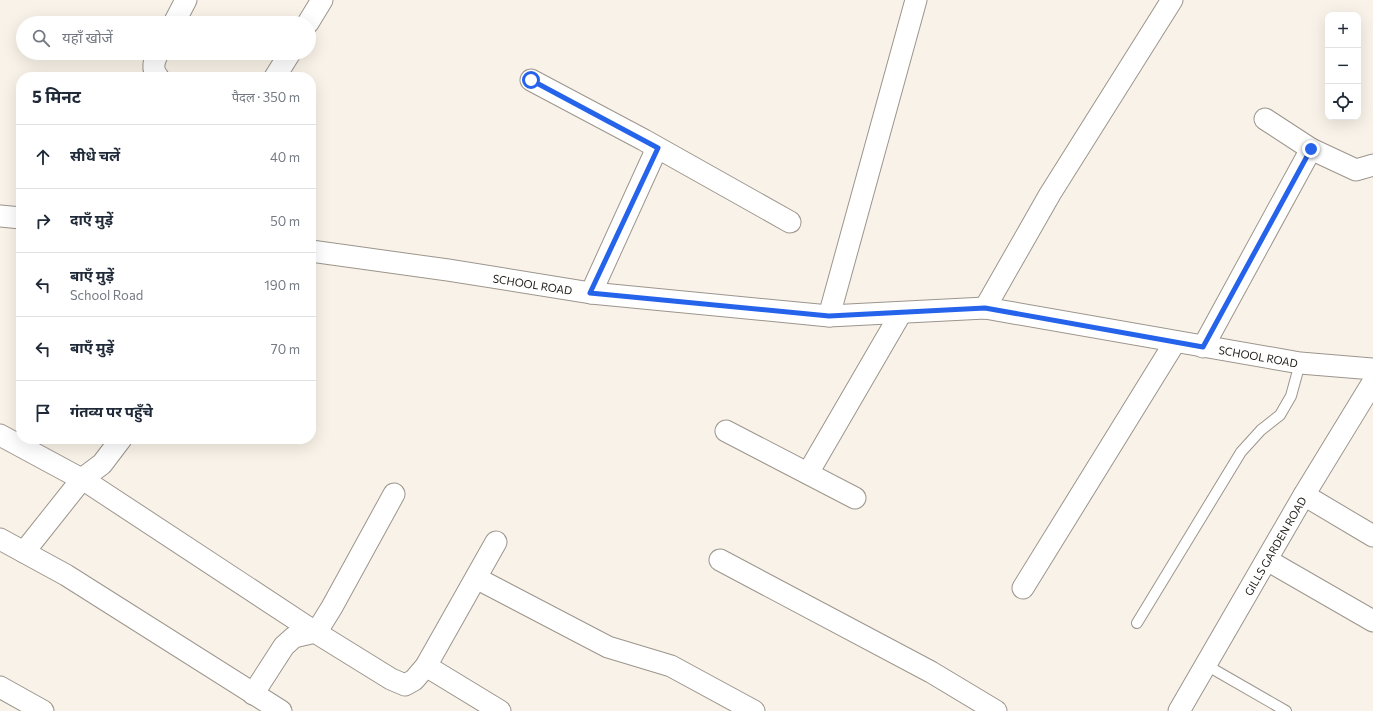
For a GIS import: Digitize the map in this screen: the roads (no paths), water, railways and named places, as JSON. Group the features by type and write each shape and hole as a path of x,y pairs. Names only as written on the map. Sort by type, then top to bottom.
{"street":[{"path":"178,16 186,0"},
{"path":"312,16 322,0"},
{"path":"829,316 916,0"},
{"path":"985,308 1050,194 1172,0"},
{"path":"154,60 154,72"},
{"path":"278,72 286,60"},
{"path":"531,80 658,148 790,222"},
{"path":"1265,119 1311,149 1356,170 1373,165"},
{"path":"590,293 658,148"},
{"path":"1203,347 1311,149"},
{"path":"0,216 16,218"},
{"name":"SCHOOL ROAD","path":"316,252 448,270 590,293 829,316 985,308 1300,363 1373,369"},
{"path":"808,474 901,313"},
{"path":"1023,588 1175,342"},
{"name":"GILLS GARDEN ROAD","path":"1179,711 1304,495 1373,382"},
{"path":"726,431 855,498"},
{"path":"0,435 16,444"},
{"path":"17,444 82,479 315,632 391,679 405,685 414,680 426,666 496,542"},
{"path":"24,552 82,479 102,464 117,444"},
{"path":"253,694 284,646 294,637 315,632 332,607 394,494"},
{"path":"1304,495 1373,536"},
{"path":"0,539 66,575 281,711"},
{"path":"720,560 931,672 996,711"},
{"path":"1267,560 1373,621"},
{"path":"476,578 608,647 671,666 754,711"},
{"path":"426,666 500,711"},
{"path":"0,687 43,711"}],"lane":[{"path":"1137,623 1241,452 1261,430 1280,415 1291,396 1300,363"},
{"path":"1206,665 1286,711"}]}
